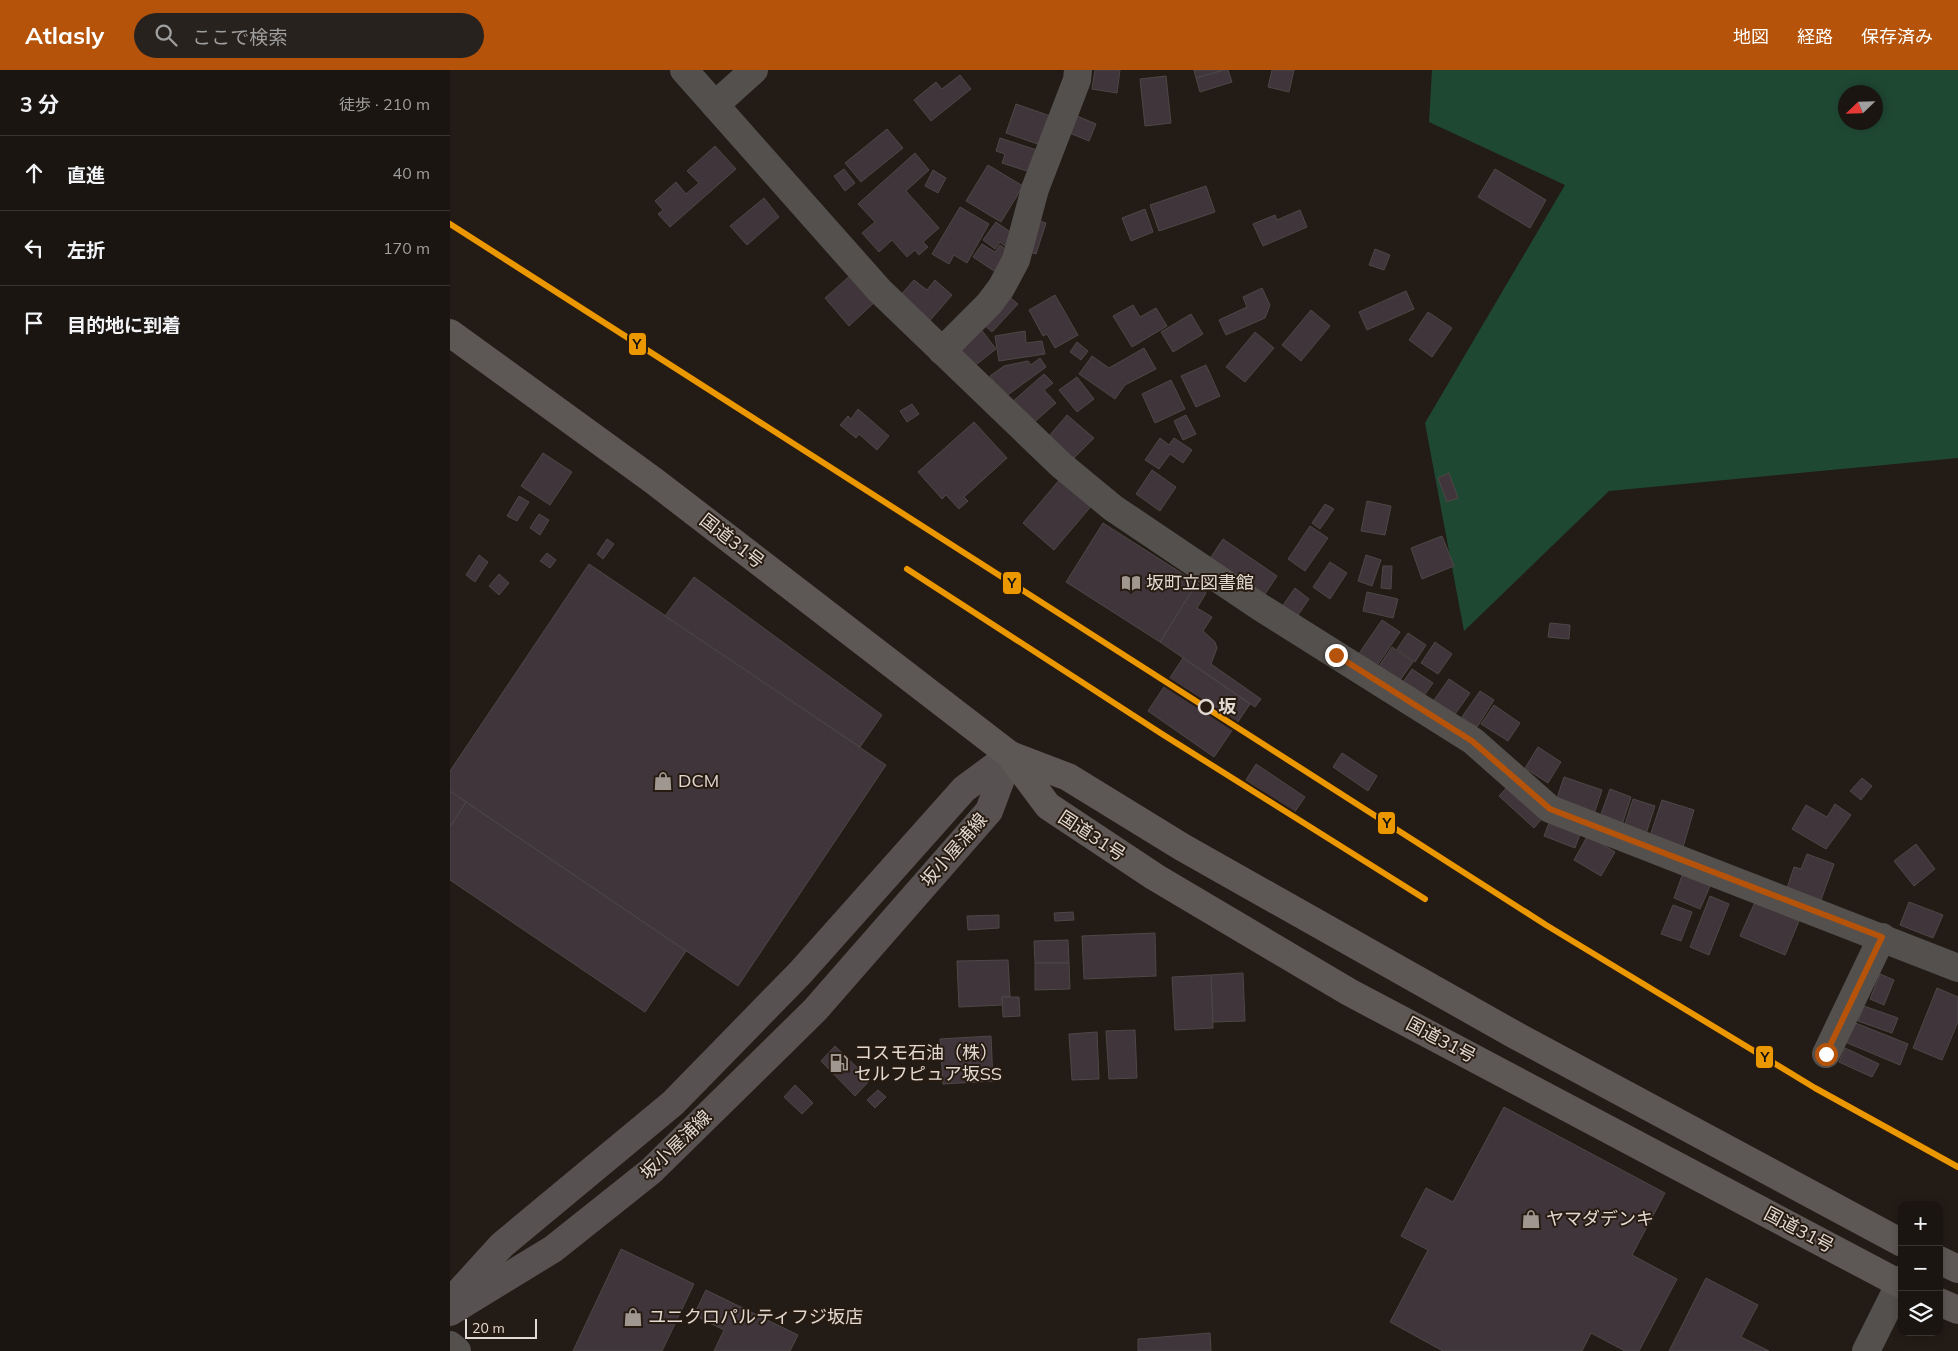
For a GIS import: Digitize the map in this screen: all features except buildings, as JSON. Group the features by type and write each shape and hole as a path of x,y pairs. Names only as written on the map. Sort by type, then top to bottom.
{"highway":[{"name":"国道31号","path":"450,333 654,482 1010,755 1048,806 1164,882 1349,992 1898,1281"},
{"name":"国道31号","path":"1010,755 1068,777 1182,847 1515,1035 1898,1240"},
{"path":"1943,1262 1958,1269"},
{"path":"1943,1304 1958,1310"}],"main road":[{"name":"坂小屋浦線","path":"450,1302 502,1245 673,1103 800,972 964,789 1010,755"},
{"name":"坂小屋浦線","path":"450,1312 552,1249 651,1171 808,1016 988,811 1010,755"}],"street":[{"path":"684,70 879,290 1061,465 1113,508 1260,607 1472,741 1550,809 1958,968"},
{"path":"715,105 754,70"},
{"path":"942,351 989,304 1001,288 1016,260 1035,188 1077,80 1078,70"},
{"path":"1826,1054 1882,937"},
{"path":"1866,1351 1898,1289"},
{"path":"450,1345 456,1351"}],"green space":[{"path":"1432,70 1958,70 1958,458 1609,491 1464,631 1425,423 1565,185 1429,122"}],"transit line":[{"name":"Y","path":"450,224 1546,925 1815,1088 1958,1167"},
{"name":"Y","path":"907,569 1162,734 1425,899"}],"place":[{"name":"坂町立図書館","path":"1131,583"},
{"name":"坂","path":"1206,707"},
{"name":"DCM","path":"663,781"},
{"name":"コスモ石油（株） セルフピュア坂SS","path":"839,1063"},
{"name":"ヤマダデンキ","path":"1531,1219"},
{"name":"ユニクロパルティフジ坂店","path":"633,1317"}],"route":[{"path":"1336,655 1472,741 1550,809 1882,937 1826,1054"}]}
